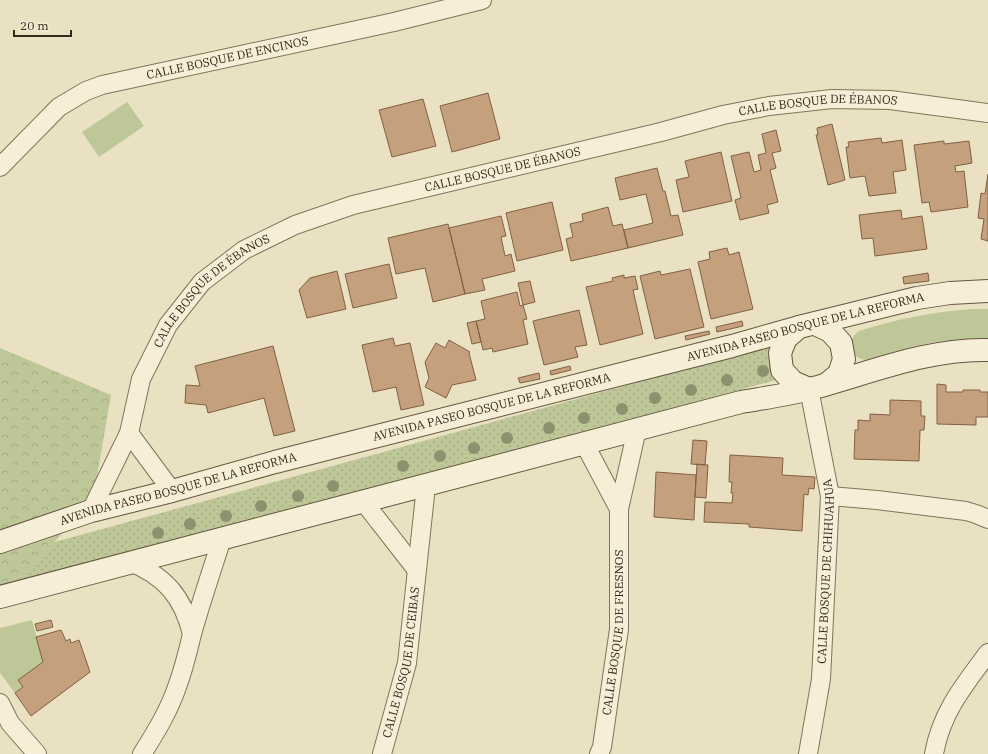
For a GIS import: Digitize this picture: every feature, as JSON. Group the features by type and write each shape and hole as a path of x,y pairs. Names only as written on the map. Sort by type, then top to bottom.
{"main road":[{"name":"AVENIDA PASEO BOSQUE DE LA REFORMA","path":"0,542 91,512 275,462 917,298 950,293 988,291"},
{"path":"807,326 830,331 841,343 844,359 839,374 818,386 793,382 782,370 780,353 786,338 807,326"},
{"path":"0,597 741,402 818,386 930,356 956,352 988,350"}],"street":[{"name":"CALLE BOSQUE DE ENCINOS","path":"0,167 58,107 86,91 102,85 387,23 482,0"},
{"name":"CALLE BOSQUE DE ÉBANOS","path":"91,512 129,433 141,379 168,325 202,282 244,250 295,225 353,205 661,132 723,115 769,106 832,99 890,100 988,113"},
{"name":"CALLE BOSQUE DE CHIHUAHUA","path":"808,754 821,679 830,496 818,386"},
{"name":"CALLE BOSQUE DE FRESNOS","path":"599,754 619,629 619,509 637,429"},
{"path":"129,433 172,491"},
{"name":"CALLE BOSQUE DE FRESNOS","path":"584,443 619,509"},
{"name":"CALLE BOSQUE DE CEIBAS","path":"382,754 407,662 426,486"},
{"path":"830,496 966,511 988,519"},
{"name":"CALLE BOSQUE DE CEIBAS","path":"363,501 416,570"},
{"path":"142,754 159,727 178,685 192,634 222,538"},
{"path":"130,562 156,575 167,584 183,607 189,621 192,634"},
{"path":"934,754 941,727 949,709 959,692 988,653"},
{"path":"0,703 5,720 37,754"}],"green space":[{"path":"127,102 144,126 99,157 82,132"},
{"path":"972,309 988,309 988,338 929,343 867,360 856,356 851,349 852,340 859,331 915,317"},
{"path":"774,345 780,379 0,592 0,557"},
{"path":"0,348 111,395 95,488 78,515 24,577 0,584"},
{"path":"32,620 43,662 23,687 15,693 0,673 0,628"}],"building":[{"path":"488,93 500,139 452,152 440,106"},
{"path":"423,99 436,146 392,157 379,110"},
{"path":"832,124 845,180 828,185 816,135 818,135 817,128"},
{"path":"776,130 781,151 772,153 776,168 770,170 778,202 767,205 769,213 740,220 735,200 741,198 731,156 749,152 754,172 761,170 758,155 766,153 762,134"},
{"path":"881,138 882,143 902,140 906,170 893,172 896,193 869,196 865,176 850,178 846,147 849,147 848,142"},
{"path":"944,141 944,144 969,141 972,163 955,166 956,172 964,171 968,207 931,212 929,202 922,203 914,145"},
{"path":"721,152 732,201 683,212 676,180 689,177 685,161"},
{"path":"657,168 663,191 665,191 671,216 678,215 683,235 628,248 624,230 653,223 646,194 620,200 615,178"},
{"path":"988,174 988,241 981,239 984,219 978,218 981,193 985,194"},
{"path":"552,202 563,250 517,261 506,213"},
{"path":"608,207 613,226 622,224 628,248 571,261 566,239 573,237 570,224 583,221 582,214"},
{"path":"901,210 902,219 922,216 927,249 875,256 873,238 862,239 859,215"},
{"path":"501,216 506,236 501,237 505,256 511,254 515,271 482,279 485,290 465,294 449,228"},
{"path":"448,224 465,294 433,302 425,268 396,274 388,238"},
{"path":"727,248 729,255 739,252 753,309 711,319 698,262 710,259 709,252"},
{"path":"389,264 397,298 353,308 345,274"},
{"path":"690,269 704,327 655,339 640,276 660,271 661,275"},
{"path":"337,271 346,309 307,318 299,290 310,278"},
{"path":"928,273 929,281 904,284 903,277"},
{"path":"624,275 624,278 635,276 638,289 633,290 643,334 600,345 586,287 613,281 612,278"},
{"path":"530,281 535,302 523,305 518,283"},
{"path":"517,292 520,306 523,305 527,319 523,320 528,344 493,352 492,348 483,350 476,321 485,319 481,301"},
{"path":"579,310 587,345 575,347 578,357 544,365 533,321"},
{"path":"476,321 481,342 472,344 467,323"},
{"path":"742,321 743,326 717,332 716,327"},
{"path":"709,331 710,334 686,340 685,336"},
{"path":"393,338 395,346 410,343 424,405 401,410 396,387 373,392 362,345"},
{"path":"449,340 470,352 476,380 452,385 446,398 425,387 429,378 425,362 436,343 445,348"},
{"path":"273,346 295,431 274,436 264,398 208,413 206,405 185,403 186,385 200,386 195,366"},
{"path":"570,366 571,370 551,375 550,371"},
{"path":"539,373 540,379 520,383 518,378"},
{"path":"937,384 946,385 946,392 980,390 980,392 988,392 988,417 976,417 976,425 937,424"},
{"path":"890,400 921,401 921,416 925,416 924,430 920,430 919,461 854,459 855,430 858,430 858,420 870,421 870,414 890,415"},
{"path":"693,440 707,441 705,465 691,464"},
{"path":"730,455 783,458 782,475 815,477 814,489 809,488 808,495 804,494 802,531 749,527 749,524 704,522 705,502 732,503 732,482 729,482"},
{"path":"697,464 708,465 706,498 695,497"},
{"path":"656,472 696,475 694,520 654,517"},
{"path":"51,620 53,627 37,631 35,624"},
{"path":"61,630 66,641 70,639 71,643 79,640 90,672 31,716 15,693 23,687 18,680 43,662 36,637"}]}
